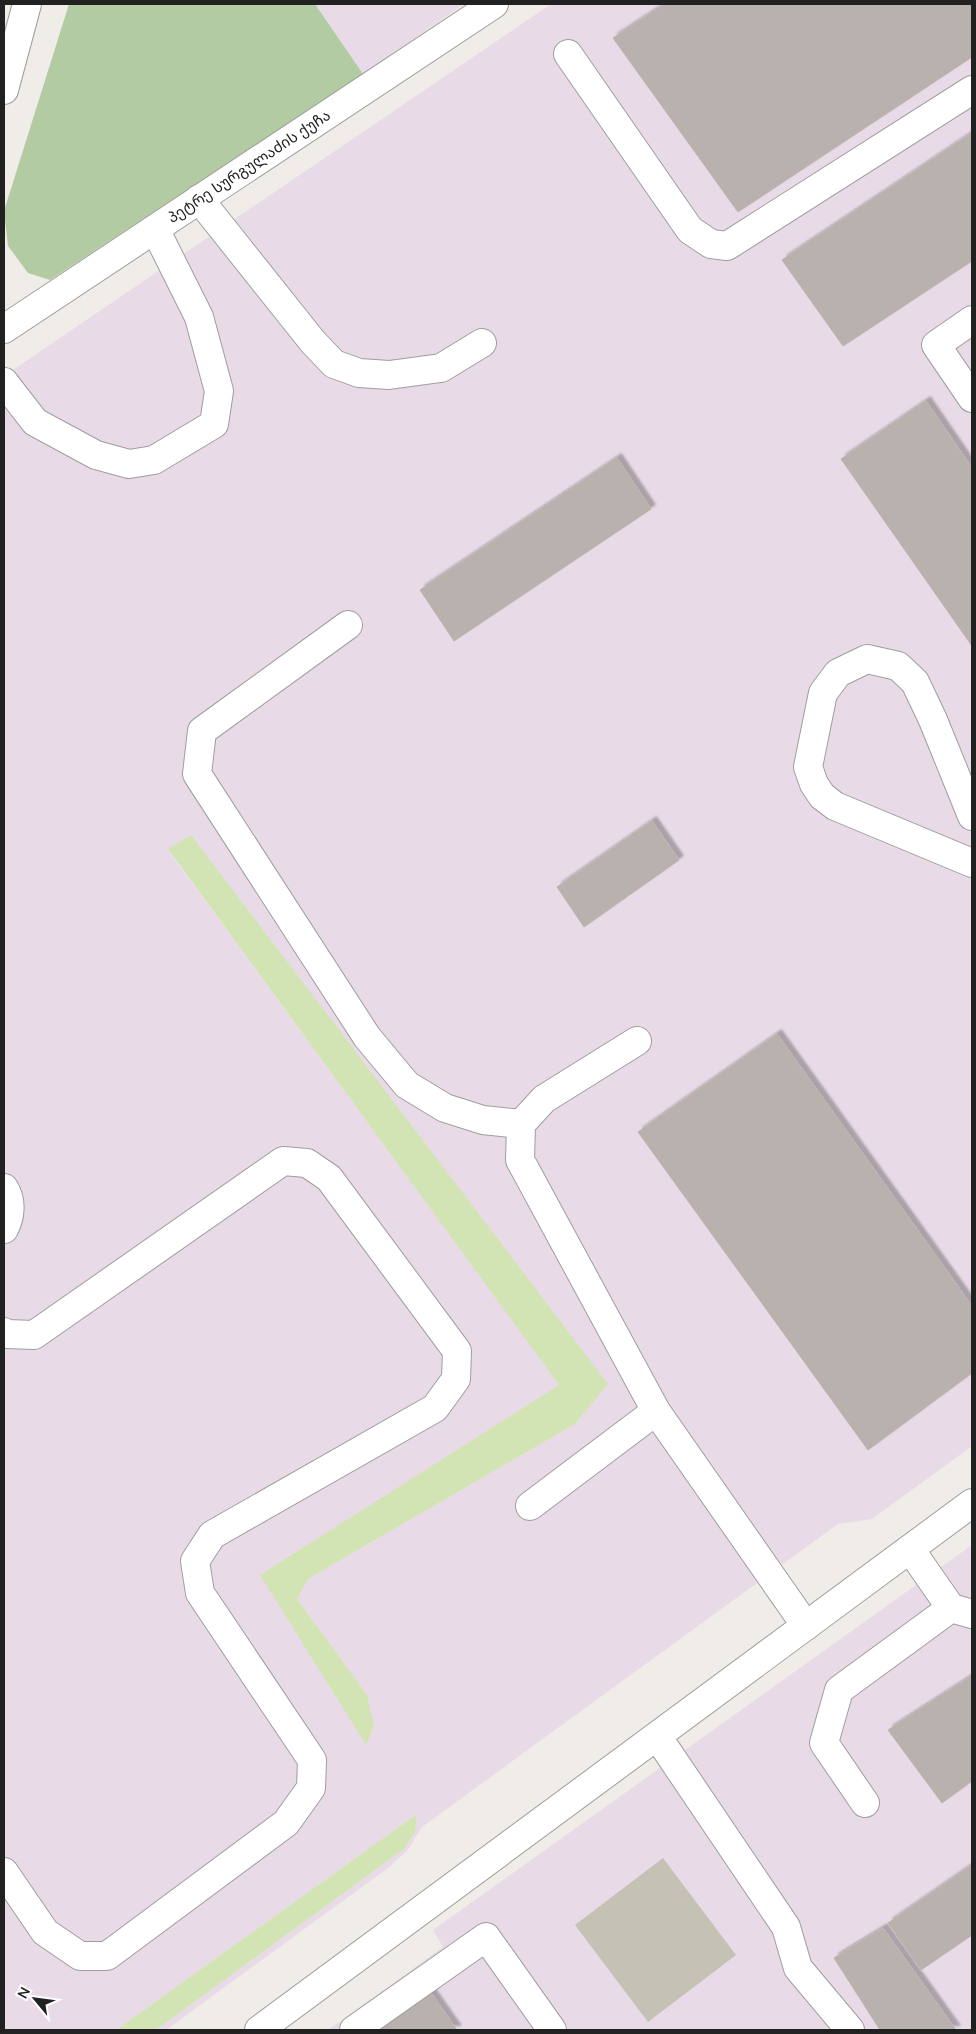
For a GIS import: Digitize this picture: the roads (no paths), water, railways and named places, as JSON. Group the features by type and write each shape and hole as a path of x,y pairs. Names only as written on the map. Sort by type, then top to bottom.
{"street":[{"path":"4,90 27,4"},
{"name":"პეტრე სურგულაძის ქუჩა","path":"4,329 494,4"},
{"path":"568,54 690,230 711,244 727,246 972,90"},
{"path":"199,199 313,342 334,364 359,373 389,375 441,368 482,343"},
{"path":"4,382 35,422 96,455 129,464 154,460 214,424 219,391 199,317 155,228"},
{"path":"972,320 936,345 972,398"},
{"path":"348,625 202,731 197,774 367,1037 407,1085 445,1108 483,1120 521,1124"},
{"path":"972,816 933,720 915,682 898,666 867,660 838,673 823,693 808,767 814,784 822,796 835,806 972,863"},
{"path":"637,1041 544,1098 521,1124 520,1160 656,1411 806,1626"},
{"path":"4,1332 7,1334 34,1335 283,1161 307,1163 329,1178 457,1351 456,1379 435,1408 212,1535 195,1561 200,1592 312,1760 311,1788 286,1823 107,1956 80,1956 45,1932 4,1872"},
{"path":"4,1188 10,1197 8,1222 4,1229"},
{"path":"530,1506 656,1411"},
{"path":"259,2030 292,2020 657,1736 972,1503"},
{"path":"865,1803 824,1743 839,1690 961,1611 910,1549"},
{"path":"657,1736 786,1927 798,1968 850,2030"},
{"path":"354,2030 486,1937 552,2030"}]}
